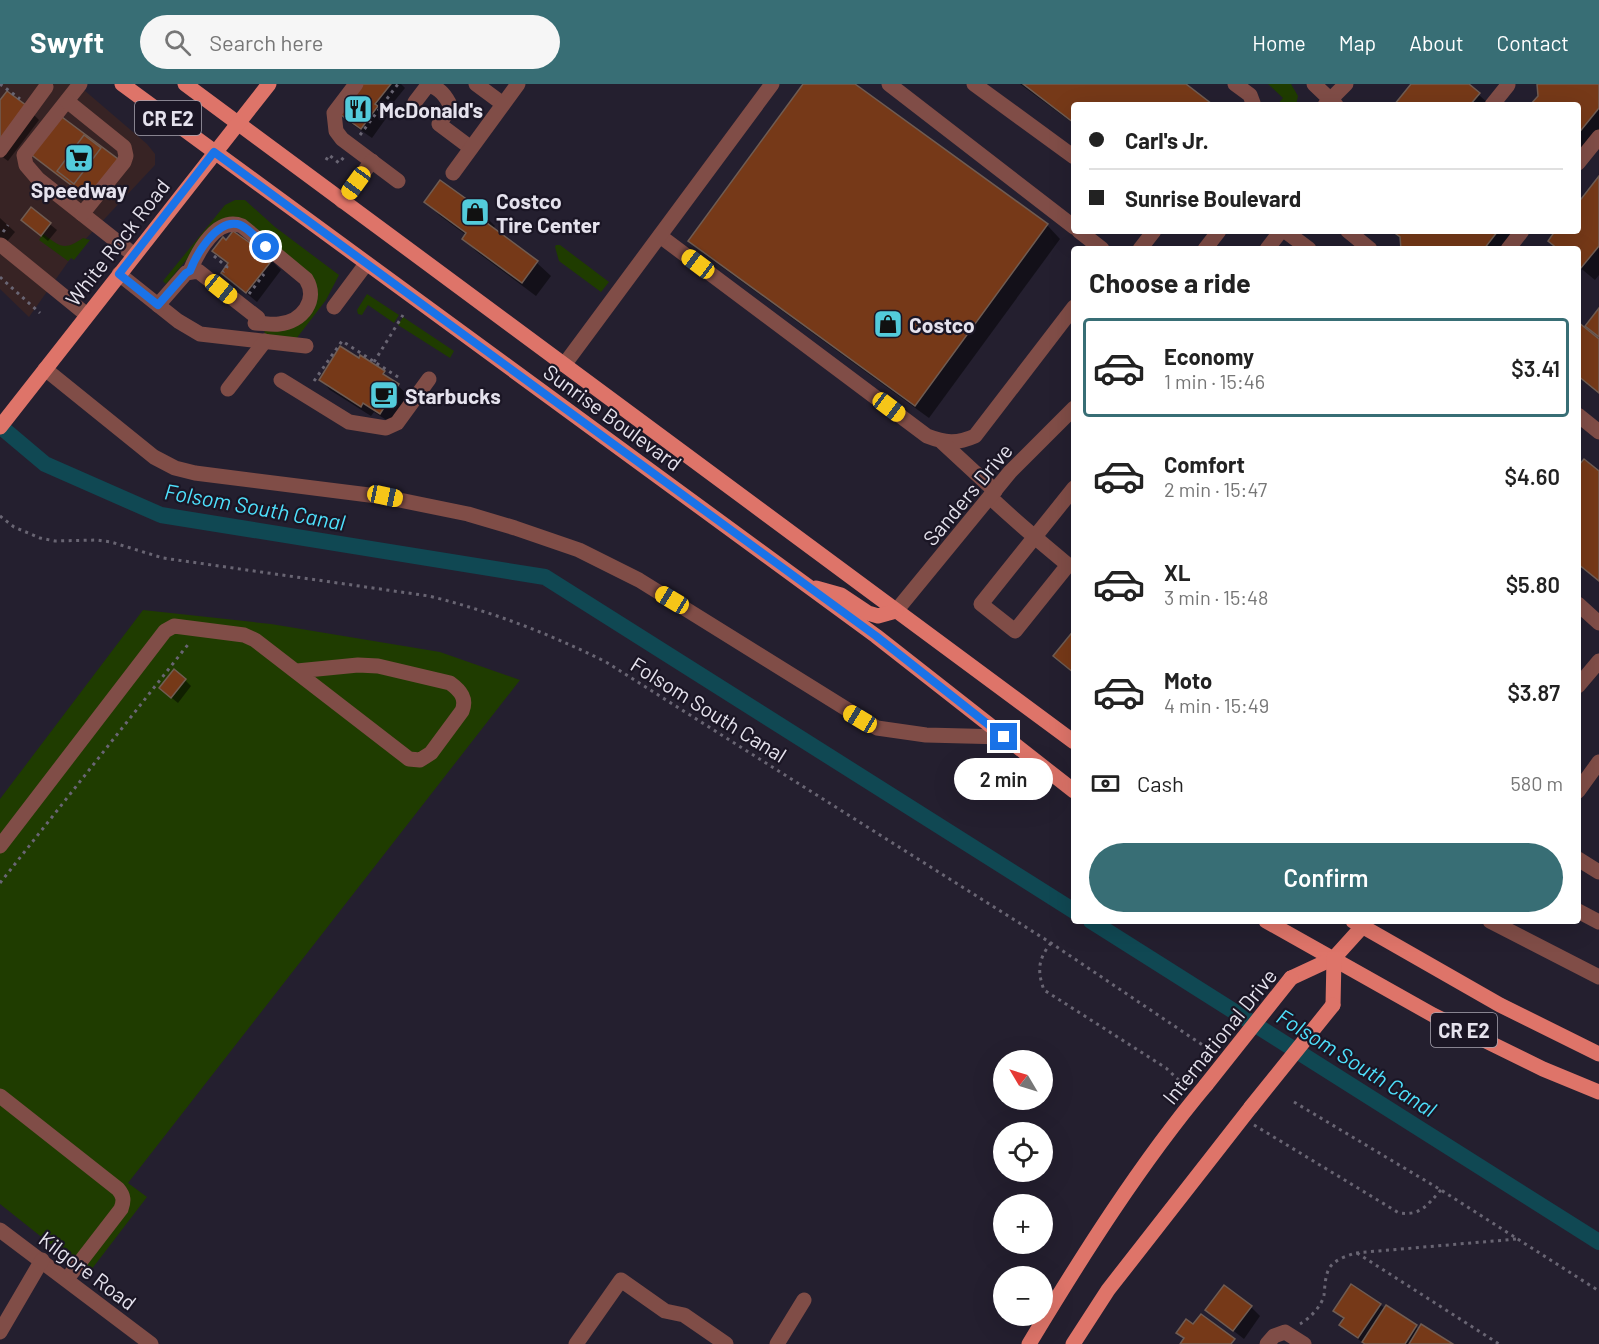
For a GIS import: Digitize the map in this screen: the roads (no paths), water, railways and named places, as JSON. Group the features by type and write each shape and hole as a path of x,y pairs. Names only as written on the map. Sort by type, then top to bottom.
{"main road":[{"name":"Sunrise Boulevard","path":"122,84 876,636 1071,788"},
{"name":"Sunrise Boulevard","path":"185,84 1071,740"},
{"name":"White Rock Road","path":"0,427 268,84"},
{"path":"807,586 841,595 868,613 878,616 896,611"},
{"name":"CR E2","path":"1272,924 1433,1015 1543,1069 1599,1092"},
{"path":"1073,1344 1108,1290 1333,1005 1334,958 1360,924"},
{"name":"CR E2","path":"1363,924 1500,1005 1599,1054"},
{"name":"International Drive","path":"1029,1344 1061,1291 1136,1178 1290,978 1334,958"}],"street":[{"path":"80,84 24,154 26,165 38,179 134,255"},
{"path":"356,84 334,113 336,131 398,181"},
{"path":"476,84 503,104"},
{"path":"453,172 518,84"},
{"path":"564,365 772,84"},
{"path":"889,84 1071,225"},
{"path":"974,84 1071,155"},
{"path":"1235,84 1250,95 1253,102"},
{"path":"1314,84 1329,102"},
{"path":"1331,102 1346,84"},
{"path":"1494,102 1507,84"},
{"path":"415,102 428,85 432,85 444,95 451,108 439,124 471,148"},
{"path":"0,150 44,86 66,101 124,147 126,156 124,162 82,214"},
{"path":"1581,159 1599,137"},
{"path":"342,201 372,161"},
{"path":"158,305 190,271 203,274 258,318 279,324 293,321 304,310 311,298 311,287 306,279 242,226 236,224 220,227 195,257 190,271"},
{"path":"1083,234 1098,246"},
{"path":"1142,246 1152,234"},
{"path":"1270,246 1280,234"},
{"path":"1287,234 1305,246"},
{"path":"1352,234 1366,246"},
{"path":"1510,246 1520,234"},
{"path":"660,236 927,436 942,442 1035,536 1068,565 1015,631 981,604 1035,536 1071,492"},
{"path":"1,245 87,315"},
{"path":"334,307 366,264"},
{"path":"119,274 178,321 200,333 306,346"},
{"path":"942,442 963,441 975,436 1071,311"},
{"path":"248,339 258,318"},
{"path":"228,389 265,341"},
{"path":"41,375 154,457 175,468 195,473 385,496 468,514 515,528 579,550 639,580 876,728 926,735 1004,737"},
{"path":"281,380 349,422 386,428 397,423 429,379"},
{"name":"Sanders Drive","path":"896,611 1010,472 1071,411"},
{"path":"1581,418 1599,432"},
{"path":"1581,607 1599,623"},
{"path":"0,846 169,628 180,626 250,637 297,671 404,757 415,760 420,760 431,753 465,704 460,691 450,683 378,666 358,664 297,671"},
{"path":"1581,682 1599,661"},
{"path":"1593,782 1599,762"},
{"path":"1581,861 1599,872"},
{"path":"1581,913 1599,922"},
{"path":"1496,924 1599,977"},
{"path":"0,1096 122,1194 121,1209 67,1279"},
{"name":"Kilgore Road","path":"0,1230 151,1344"},
{"path":"1,1327 42,1260"},
{"path":"576,1344 621,1280 665,1311 684,1316 726,1344"},
{"path":"777,1344 804,1300"},
{"path":"1268,1344 1274,1336 1285,1332 1304,1344"}],"waterway":[{"name":"Folsom South Canal","path":"0,426 45,464 161,515 545,577 1071,909"},
{"name":"Folsom South Canal","path":"1096,924 1599,1242"}],"place":[{"name":"McDonald's","path":"358,109"},
{"name":"Speedway","path":"79,158"},
{"name":"Costco Tire Center","path":"475,212"},
{"name":"Costco","path":"888,324"},
{"name":"Starbucks","path":"384,395"}]}
